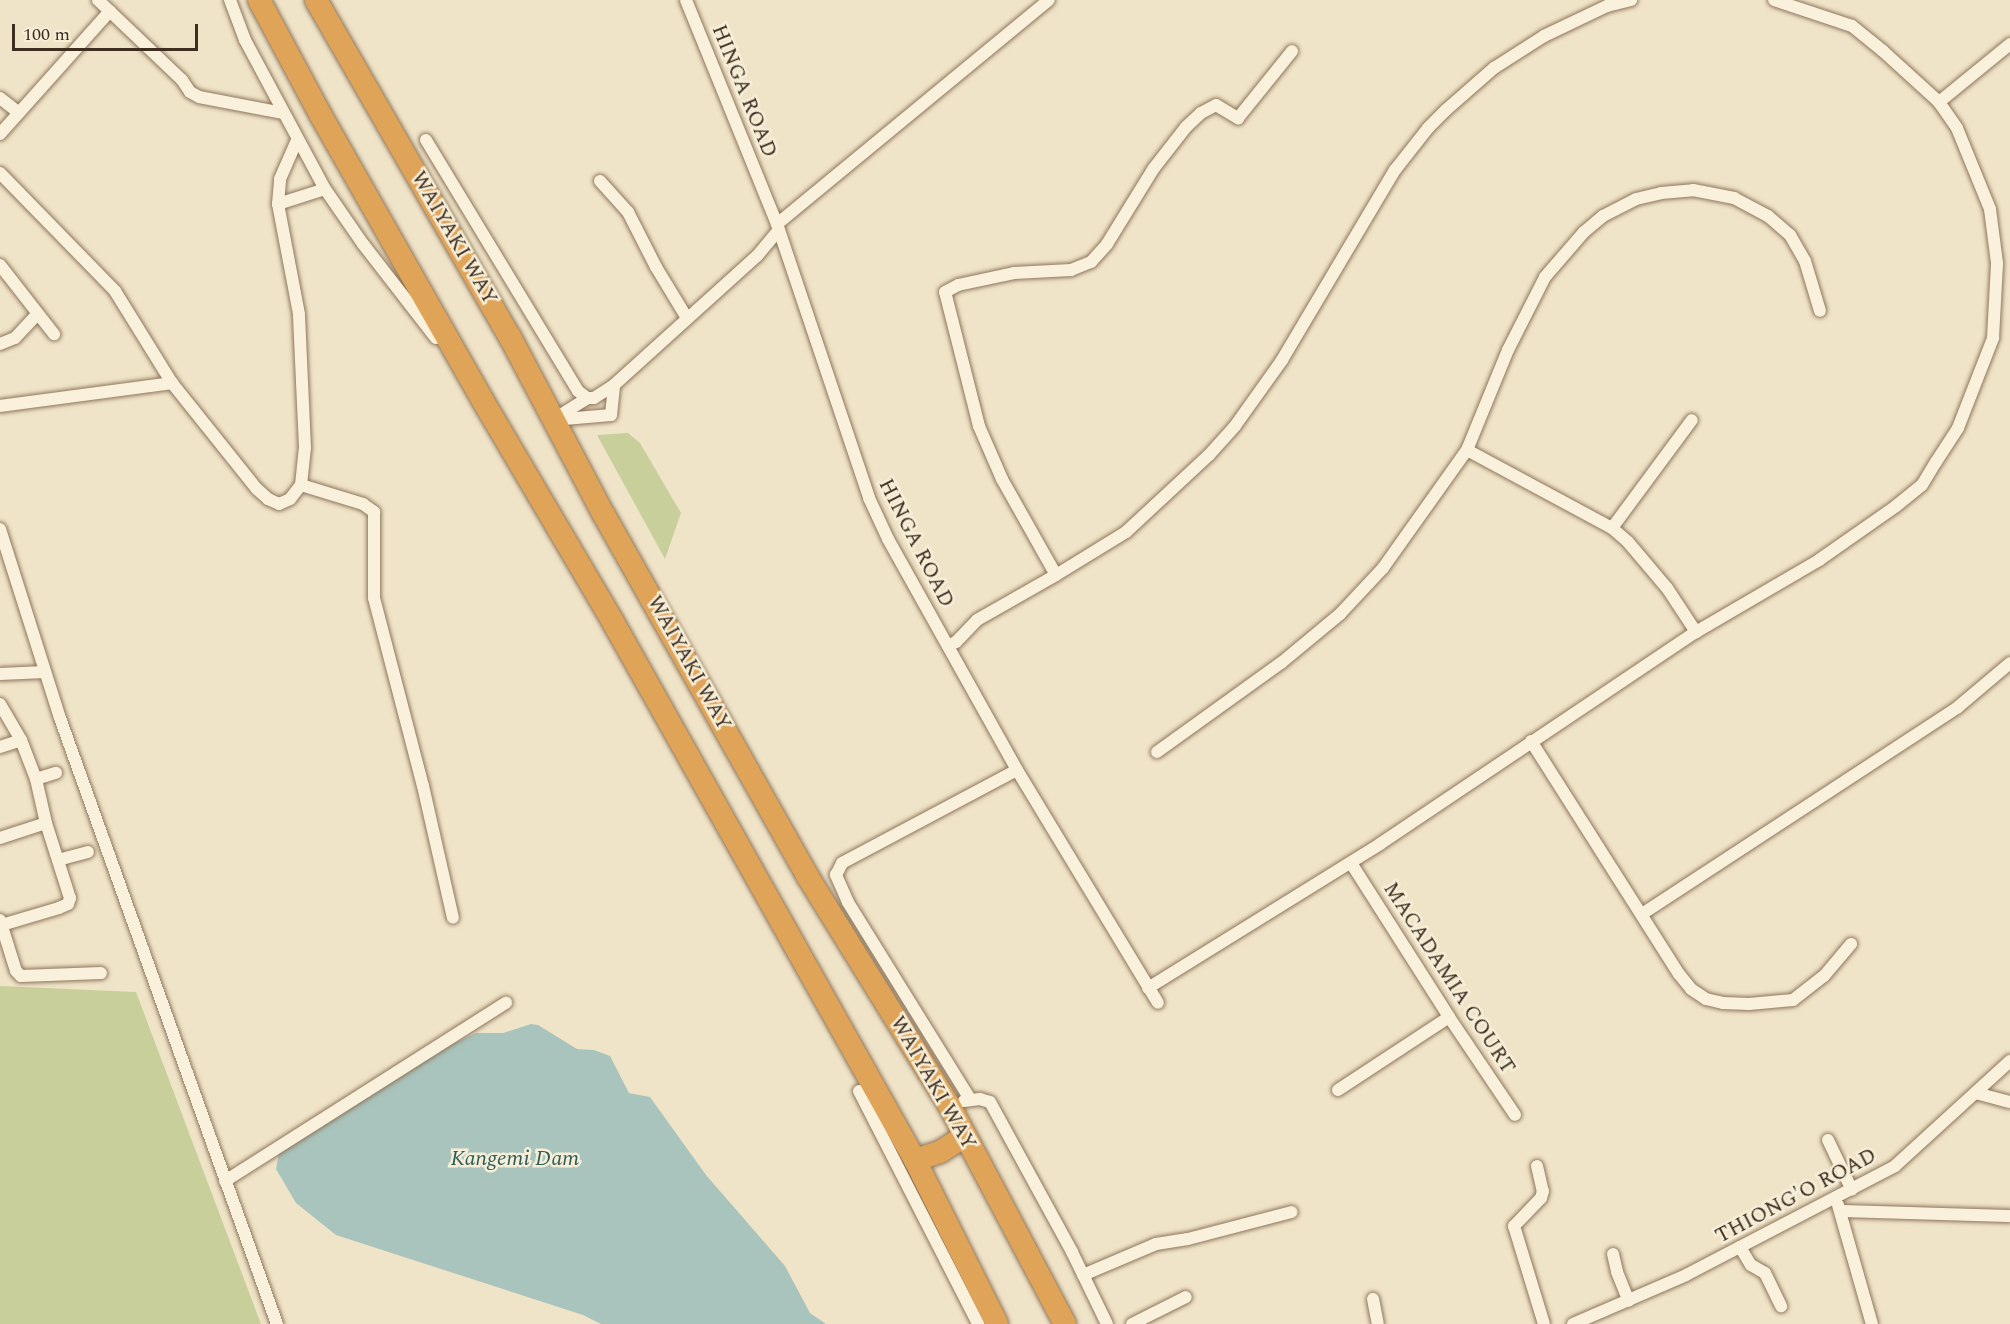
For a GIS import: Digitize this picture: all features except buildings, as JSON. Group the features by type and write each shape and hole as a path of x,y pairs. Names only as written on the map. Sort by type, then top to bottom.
{"highway":[{"path":"259,0 326,124 483,401 613,622 915,1160 997,1324"},
{"name":"WAIYAKI WAY","path":"316,0 351,56 510,337 553,420 839,907 959,1102 965,1136 1040,1272 1065,1324"},
{"path":"915,1160 946,1148 965,1136"}],"street":[{"path":"98,0 182,80 190,92 199,98 283,113"},
{"path":"230,0 242,34 325,189 363,244 483,401"},
{"name":"HINGA ROAD","path":"686,0 778,227 869,498 888,539 1017,770 1158,1003"},
{"path":"553,420 587,398 594,398 614,385 757,256 778,227 1049,0"},
{"path":"948,646 977,620 1126,532 1181,483 1235,426 1282,360 1395,170 1428,128 1494,68 1534,43 1607,6 1631,0"},
{"path":"1148,988 1351,863 1696,632 1819,560 1896,506 1922,484 1958,428 1993,338 1997,263 1990,209 1976,168 1957,128 1939,102 1884,51 1852,26 1774,0"},
{"path":"0,134 111,11"},
{"path":"1939,102 2010,44"},
{"path":"1056,575 1002,479 979,426 945,292 958,285 1014,273 1071,270 1091,262 1107,244 1154,168 1186,127 1201,113 1216,105 1238,118 1292,51"},
{"path":"0,98 18,112"},
{"path":"0,173 115,291 172,383 257,489 268,500 284,503 301,485 305,448 299,314 278,204 280,179 297,140"},
{"path":"426,140 578,391 587,398"},
{"path":"600,181 628,212 656,267 687,318"},
{"path":"278,204 325,189"},
{"path":"1156,752 1257,682 1340,614 1383,568 1467,450 1508,350 1545,277 1584,232 1617,207 1636,199 1693,190 1734,198 1768,216 1790,235 1805,261 1820,311"},
{"path":"0,264 54,334"},
{"path":"0,344 15,338 37,314"},
{"path":"0,406 172,383"},
{"path":"553,420 611,415 614,385"},
{"path":"1612,528 1692,420"},
{"path":"1467,450 1612,528 1628,542 1667,588 1696,632"},
{"path":"301,485 363,504 374,512 374,598 423,786 453,918"},
{"path":"0,529 45,672 277,1324"},
{"path":"1642,914 1958,707 2010,663"},
{"path":"0,674 45,672"},
{"path":"0,704 21,740 36,779 46,823 70,898 68,904 1,922 6,959 21,975 101,972"},
{"path":"0,747 21,740"},
{"path":"1531,741 1690,989 1706,999 1723,1003 1766,1004 1793,1000 1824,976 1851,944"},
{"path":"839,907 836,875 842,863 1017,770"},
{"path":"36,779 56,773"},
{"path":"0,838 46,823"},
{"path":"58,860 88,852"},
{"name":"MACADAMIA COURT","path":"1351,863 1449,1017 1515,1115"},
{"path":"225,1181 506,1003"},
{"path":"1338,1090 1449,1017"},
{"name":"THIONG'O ROAD","path":"1573,1324 1629,1301 1740,1247 1895,1166 2010,1061"},
{"path":"859,1091 978,1324"},
{"path":"1976,1093 2010,1102"},
{"path":"959,1102 980,1099 990,1102 1107,1324"},
{"path":"1828,1140 1852,1190"},
{"path":"1537,1166 1543,1191 1541,1198 1514,1226 1544,1324"},
{"path":"1835,1198 1841,1211 1872,1324"},
{"path":"1841,1211 2010,1216"},
{"path":"1083,1275 1156,1244 1199,1236 1292,1212"},
{"path":"1740,1247 1751,1264 1765,1273 1781,1306"},
{"path":"1614,1254 1614,1264 1629,1301"},
{"path":"1132,1324 1186,1297"},
{"path":"1373,1299 1378,1324"}],"green space":[{"path":"628,433 640,443 681,513 665,559 597,435"},
{"path":"0,986 136,992 261,1324 0,1324"}],"water":[{"name":"Kangemi Dam","path":"531,1024 538,1025 577,1049 594,1050 610,1056 629,1093 650,1097 706,1175 785,1266 810,1313 826,1324 601,1324 583,1315 336,1235 296,1203 276,1169 279,1153 419,1060 476,1033 503,1033"}]}
